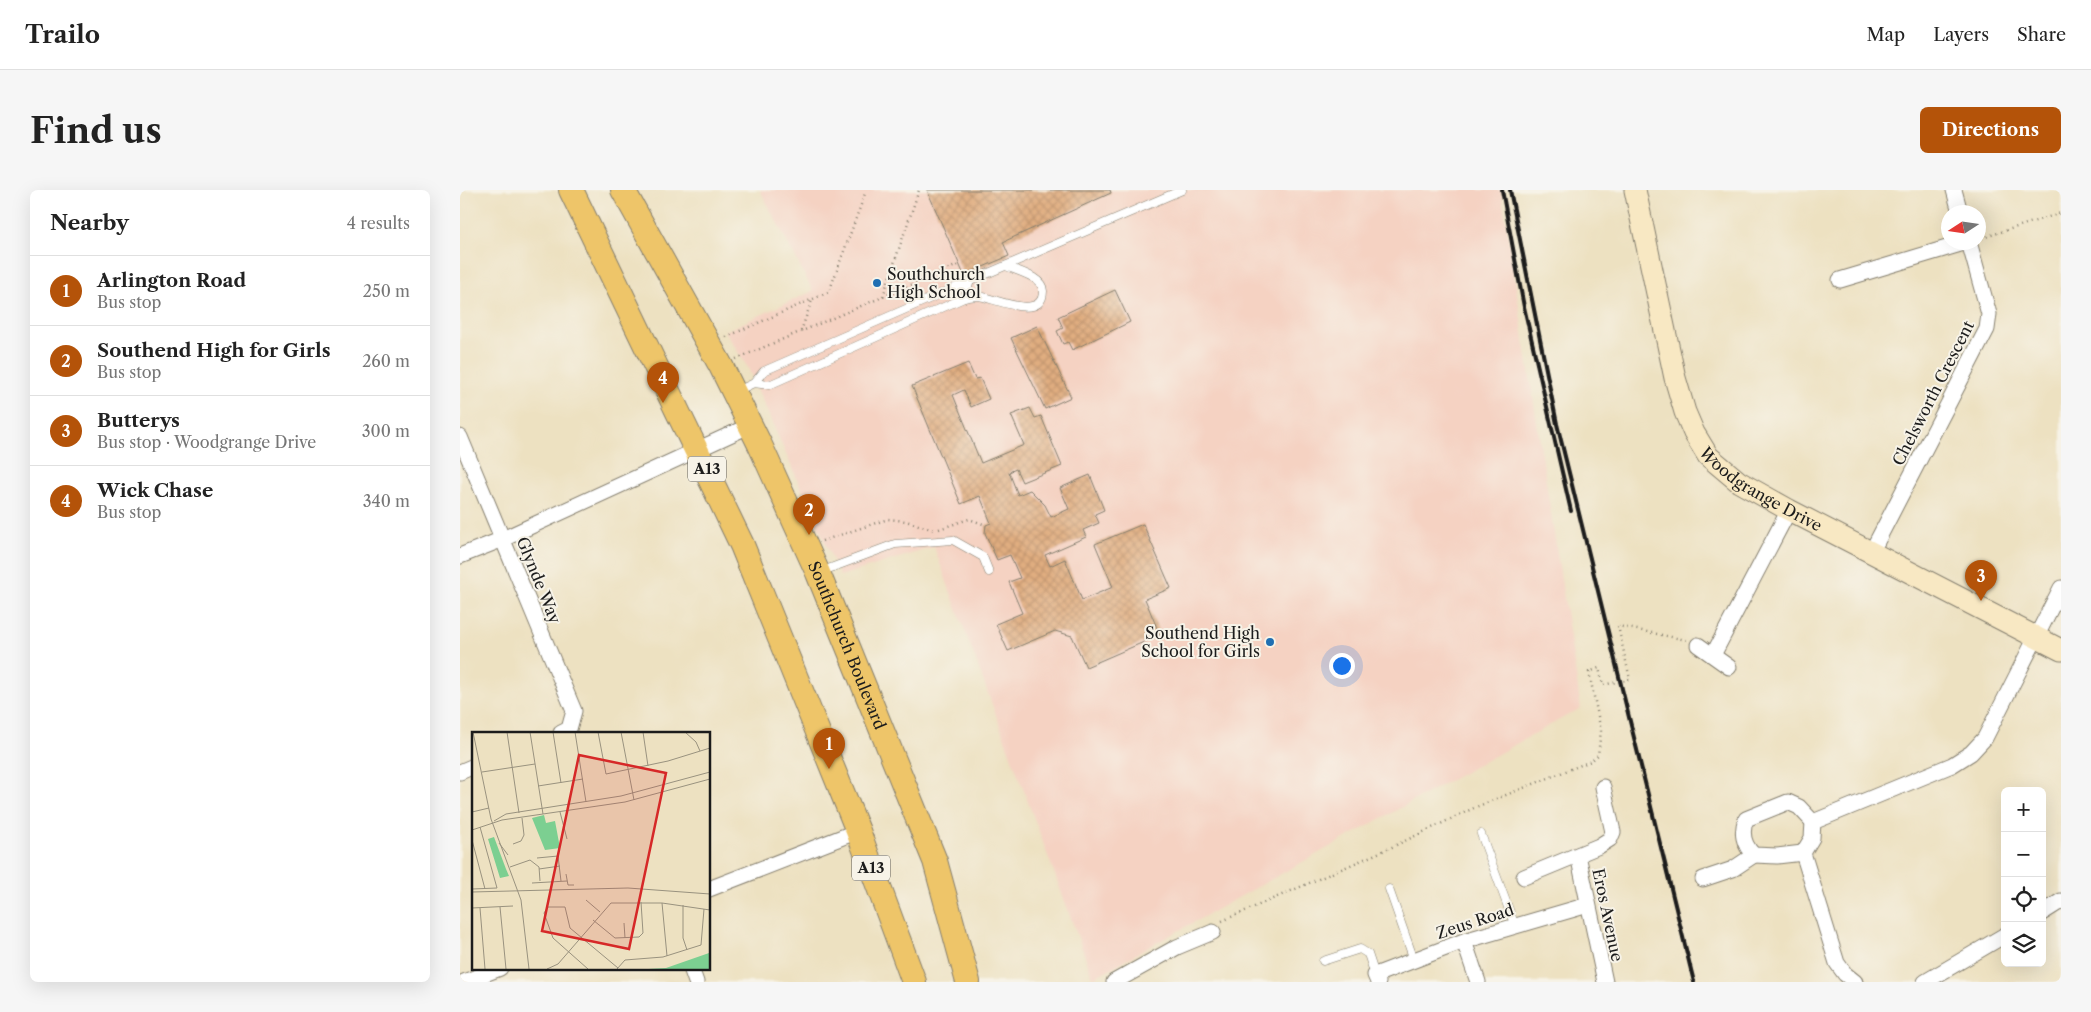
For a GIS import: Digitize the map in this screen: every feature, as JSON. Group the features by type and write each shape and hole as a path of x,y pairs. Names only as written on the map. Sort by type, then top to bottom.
{"main road":[{"name":"A13","path":"571,190 742,544 858,831 914,982"},
{"name":"Southchurch Boulevard","path":"623,190 721,366 807,547 935,861 968,982"}],"street":[{"name":"Woodgrange Drive","path":"1635,190 1675,378 1694,433 1708,456 1726,473 1789,510 2061,650"},
{"path":"1954,190 1958,205"},
{"path":"1840,280 1941,250"},
{"name":"Chelsworth Crescent","path":"1871,553 1987,329 1989,314 1970,250"},
{"path":"460,556 503,540 698,451 750,425"},
{"name":"Glynde Way","path":"460,437 574,711 570,729 563,732"},
{"path":"1712,655 1789,510"},
{"path":"1813,822 1952,765 1971,753 1985,738 2061,588"},
{"path":"1698,645 1729,667"},
{"path":"460,772 472,767"},
{"name":"Eros Avenue","path":"1524,877 1578,855 1610,839 1613,832 1603,787"},
{"path":"1754,855 1746,843 1743,827 1746,819 1788,802 1799,807 1813,822 1812,838 1803,853 1837,963 1845,974 1855,982"},
{"path":"710,889 858,831"},
{"path":"1703,879 1733,869 1754,855 1777,856 1803,853"},
{"name":"Eros Avenue","path":"1578,855 1605,982"},
{"path":"2046,910 2061,902"},
{"name":"Zeus Road","path":"1376,979 1414,960 1464,941 1588,905"},
{"path":"1114,982 1177,948 1213,932"},
{"path":"1925,982 2001,937"},
{"path":"1464,941 1478,982"},
{"path":"464,982 495,970"},
{"path":"691,970 696,982"}],"lane":[{"path":"733,393 754,383 764,370 1182,190"},
{"path":"754,383 769,385 964,298 978,296 1024,308 1033,306 1041,300 1042,285 1035,279 1006,266"},
{"path":"964,298 970,281"},
{"path":"818,573 894,544 953,540 983,557 989,572"},
{"path":"1481,834 1515,926"},
{"path":"1389,890 1414,960"},
{"path":"1323,961 1360,949 1368,954 1376,979"}],"path":[{"path":"883,296 920,190"},
{"path":"709,345 828,292 866,191"},
{"path":"1986,236 2061,212"},
{"path":"721,366 958,264"},
{"path":"801,331 812,299"},
{"path":"807,547 888,519 906,521 936,531 969,519 986,525"},
{"path":"1213,932 1224,918 1392,847 1476,807 1591,761 1598,755 1601,731 1589,672 1599,668 1603,685 1630,679 1618,626 1695,642 1698,645"}],"shaded area":[{"name":"Southend High School for Girls","path":"760,190 1501,190 1581,708 1093,978 934,547 840,576 748,368 725,331 813,291"}],"building":[{"path":"927,190 1110,190 1111,193 1003,242 1009,256 964,275"},
{"path":"1115,290 1130,322 1072,350 1068,342 1063,344 1057,331 1063,328 1058,317"},
{"path":"1037,326 1071,397 1045,409 1011,338"},
{"path":"968,363 975,379 980,378 989,399 971,407 964,390 953,395 981,463 1024,445 1011,415 1030,408 1035,418 1041,416 1062,466 1022,482 1016,469 1009,472 1018,495 1030,490 1045,505 1051,517 1069,509 1060,488 1090,475 1104,510 1095,514 1099,523 1083,530 1086,537 1045,555 1050,566 1065,559 1082,600 1113,587 1095,544 1143,524 1171,588 1145,599 1160,635 1086,667 1072,636 1055,631 1008,651 996,624 1022,613 1009,582 1020,578 1010,555 997,560 985,533 986,525 991,523 980,496 961,504 912,386"}],"railway":[{"path":"1502,190 1524,307 1571,511"},
{"path":"1510,190 1557,424 1694,982"}],"place":[{"name":"Southchurch High School","path":"877,283"},
{"name":"Wick Chase","path":"663,403"},
{"name":"Southend High for Girls","path":"809,535"},
{"name":"Butterys","path":"1981,601"},
{"name":"Southend High School for Girls","path":"1270,642"},
{"name":"Arlington Road","path":"829,769"}]}
